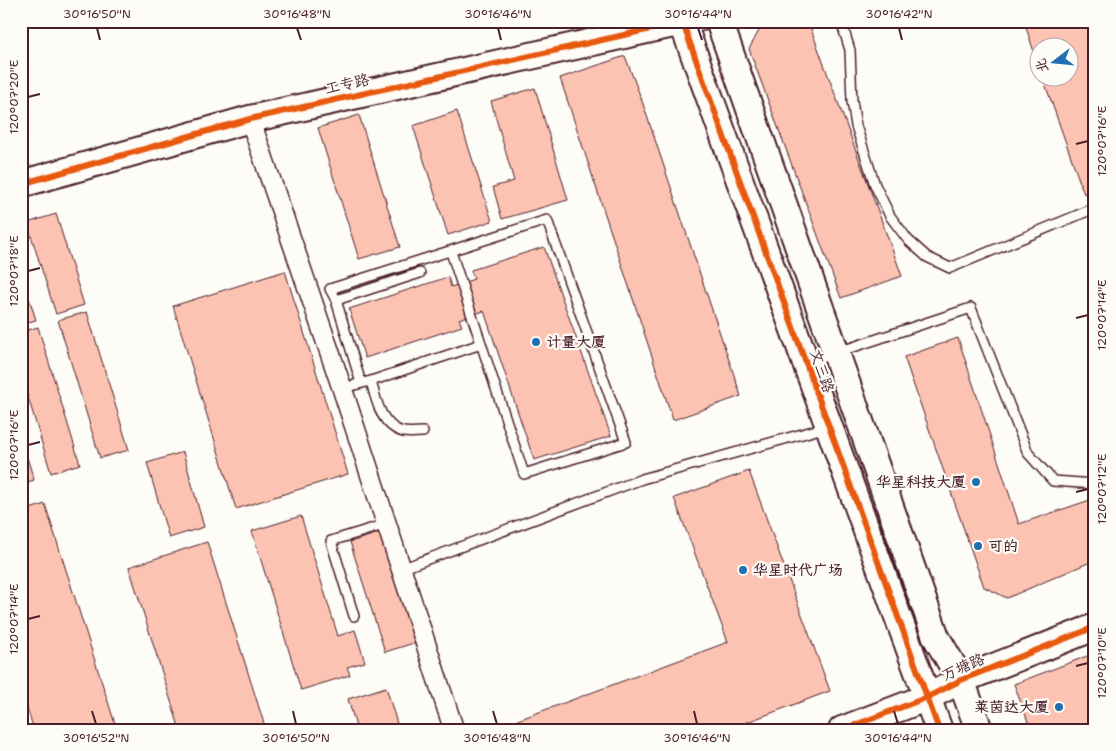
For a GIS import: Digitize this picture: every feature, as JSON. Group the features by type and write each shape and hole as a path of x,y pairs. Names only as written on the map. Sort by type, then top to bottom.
{"main road":[{"name":"文三路","path":"719,21 936,636 961,680 979,730"},
{"name":"文三路","path":"689,22 828,427 939,730"},
{"name":"工专路","path":"21,184 250,119 689,22"},
{"name":"万塘路","path":"842,730 928,697 961,680 1095,627"}],"street":[{"path":"250,119 342,388 454,730"}],"lane":[{"path":"841,21 850,50 852,101 856,126 875,185 890,216 908,240 927,257 950,268 1095,208"},
{"path":"361,382 336,300 330,289 547,220 626,442 524,474 451,252"},
{"path":"336,300 420,273"},
{"path":"806,362 971,308 1028,453 1053,481 1095,484"},
{"path":"342,388 371,381 481,344"},
{"path":"371,381 376,402 387,423 403,432 423,432"},
{"path":"401,569 642,479 828,427"},
{"path":"354,616 331,541 386,523"}],"building":[{"path":"776,21 808,21 902,276 841,298 749,49 761,27"},
{"path":"1024,21 1089,21 1095,38 1095,190 1084,194 1047,88 1078,88 1078,38 1030,38"},
{"path":"625,56 641,98 741,396 673,420 560,78"},
{"path":"535,88 568,200 502,219 493,187 514,181 491,101"},
{"path":"457,111 492,221 448,235 413,126"},
{"path":"359,115 400,247 359,259 318,128"},
{"path":"56,214 84,305 56,314 27,223"},
{"name":"计量大厦","path":"544,247 611,436 534,460 484,311 459,319 462,326 365,358 349,309 448,277 451,287 474,279 471,270"},
{"path":"285,271 348,474 236,509 173,306"},
{"path":"21,273 36,320 21,324"},
{"path":"87,312 129,450 100,458 58,320"},
{"path":"38,327 80,464 51,473 21,374 21,332"},
{"name":"华星科技大厦","path":"958,338 1019,524 1090,500 1095,516 1095,560 1007,598 984,587 904,357"},
{"path":"21,438 34,480 21,484"},
{"path":"183,452 204,527 169,538 147,463"},
{"name":"华星时代广场","path":"749,471 830,691 726,730 500,730 499,727 728,642 674,498"},
{"path":"45,504 117,730 34,730 21,689 21,512"},
{"path":"301,516 338,636 355,630 365,662 347,667 350,675 301,690 252,531"},
{"path":"383,532 417,642 385,652 350,542"},
{"path":"207,542 266,730 180,730 129,567"},
{"name":"莱茵达大厦","path":"1095,653 1095,730 1031,730 1014,684"},
{"path":"386,687 399,730 357,730 348,699"}],"cycle path":[{"path":"682,21 939,730"},
{"path":"21,184 250,119 682,22"},
{"path":"842,730 928,697 961,680 1095,627"}],"place":[{"name":"计量大厦","path":"536,342"},
{"name":"华星科技大厦","path":"976,482"},
{"name":"可的","path":"978,546"},
{"name":"华星时代广场","path":"743,570"},
{"name":"莱茵达大厦","path":"1059,707"}]}
